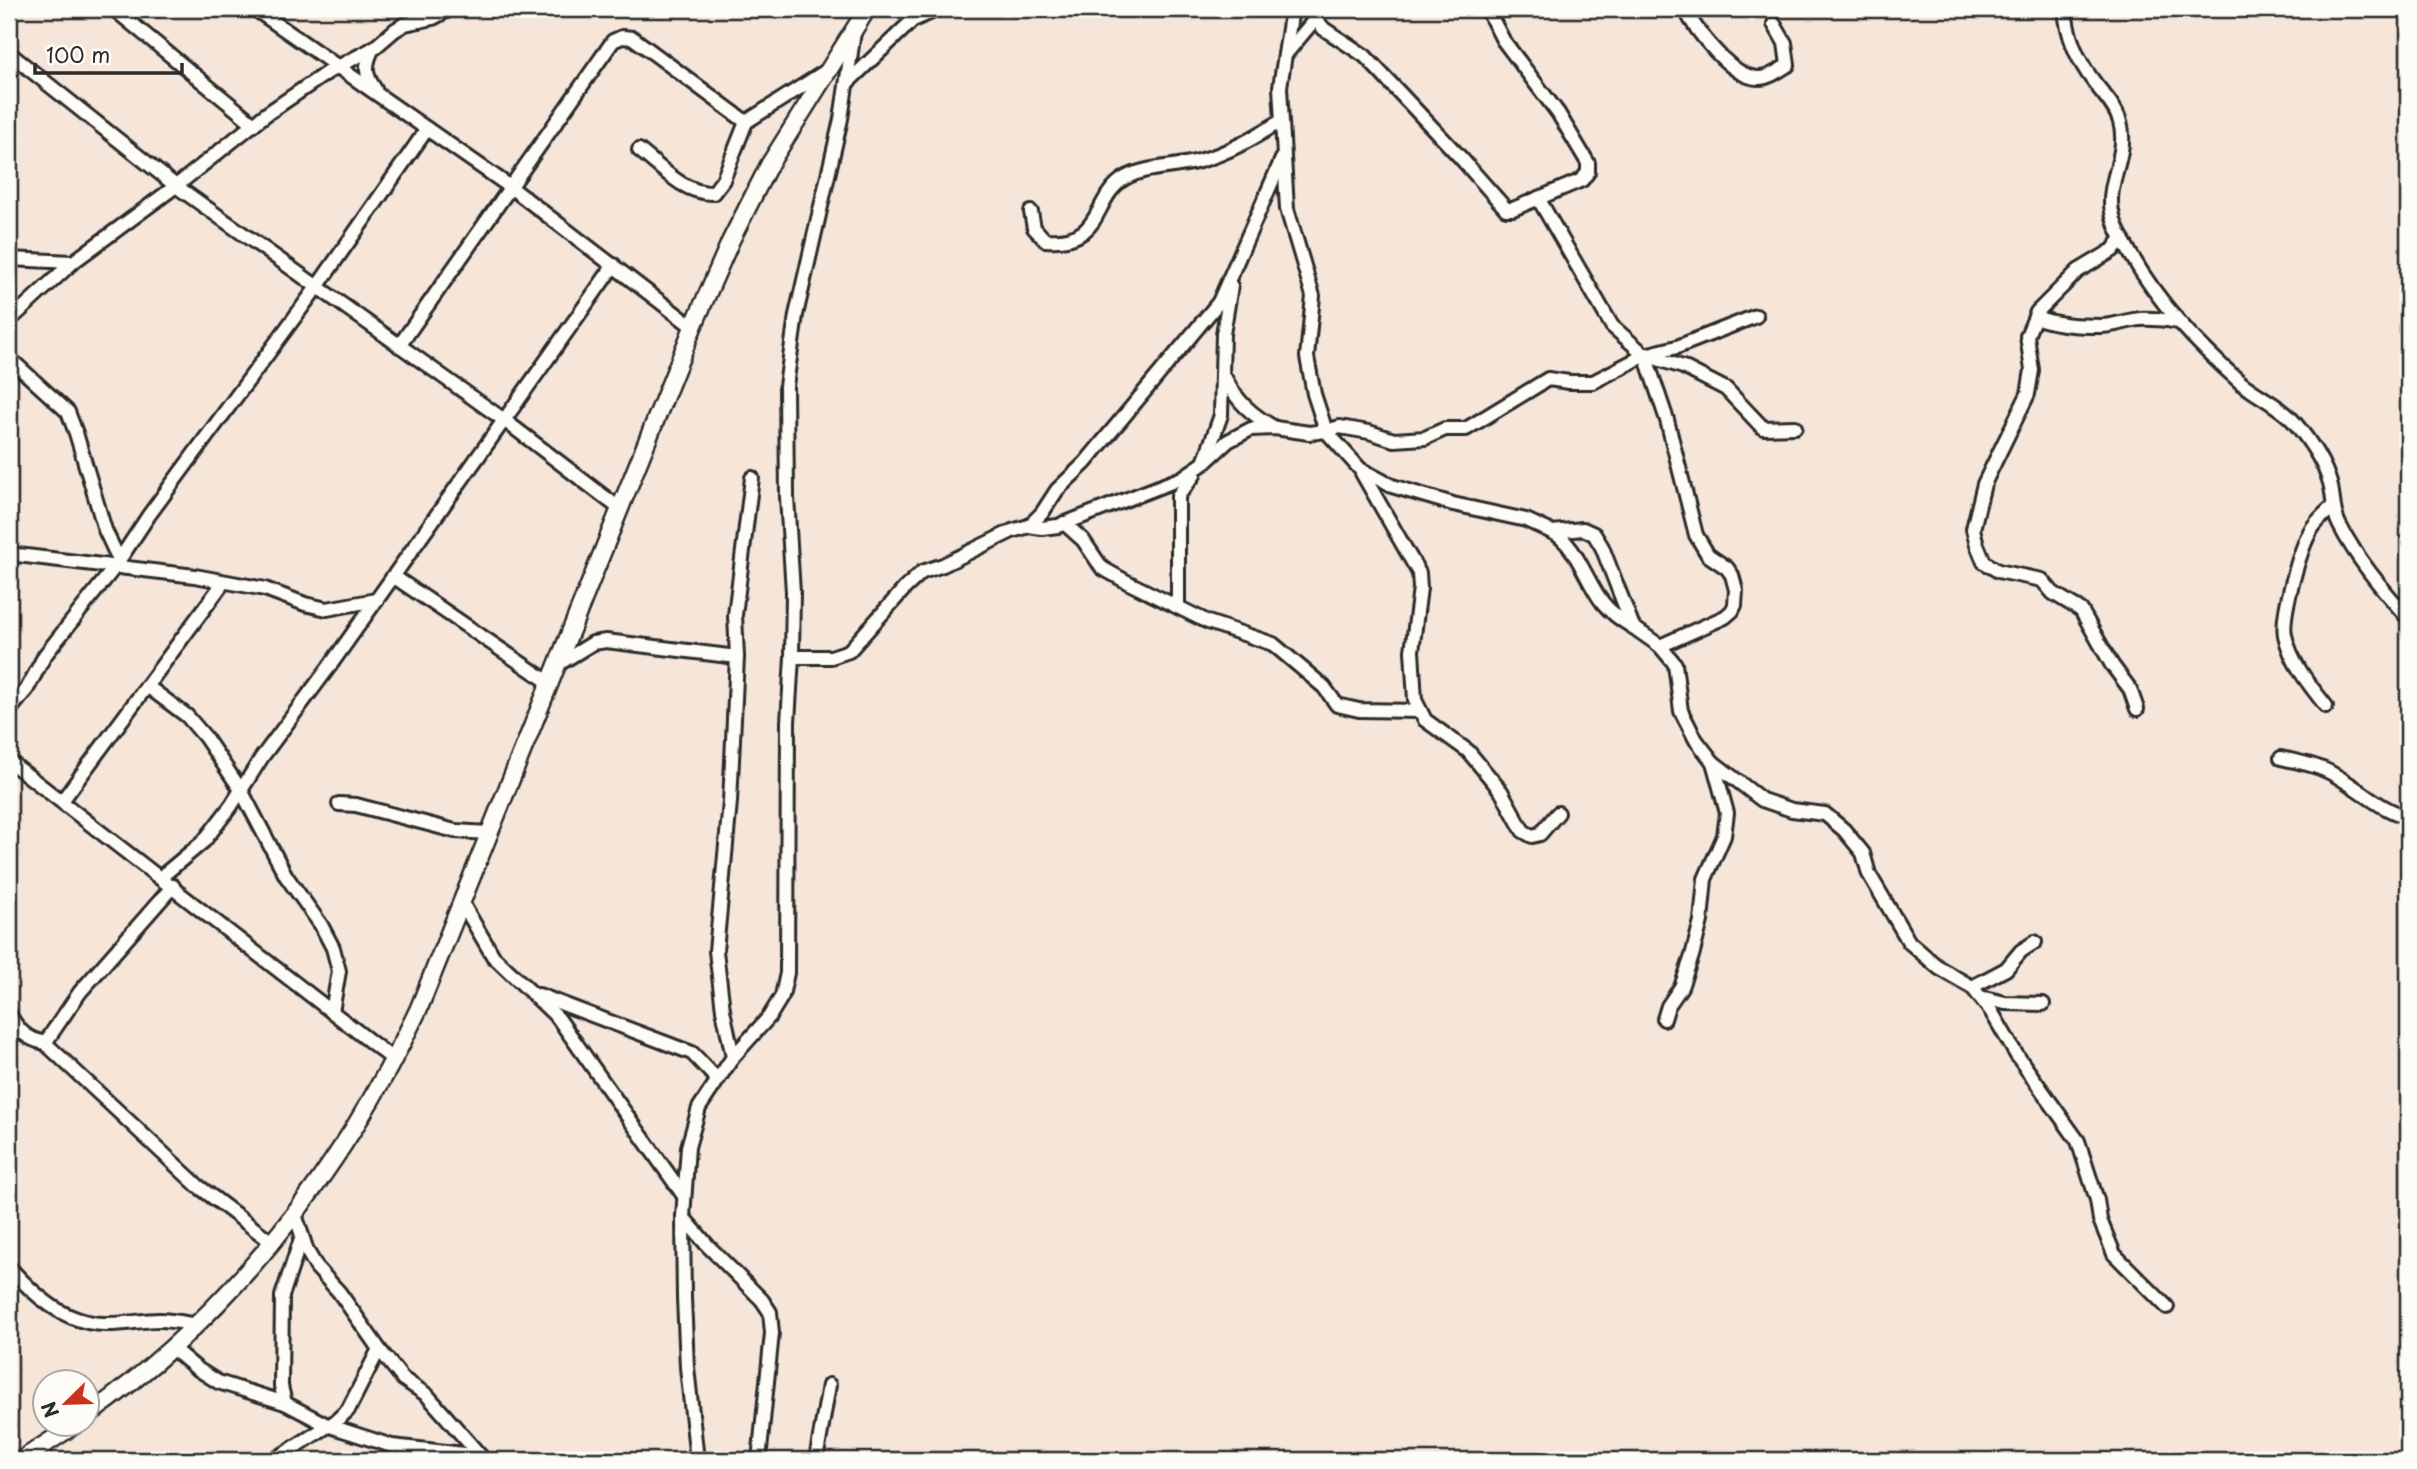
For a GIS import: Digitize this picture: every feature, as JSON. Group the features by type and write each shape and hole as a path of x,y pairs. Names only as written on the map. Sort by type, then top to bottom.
{"main road":[{"path":"102,1405 197,1325 272,1243 339,1153 394,1060 424,997 619,508 693,327 732,240 769,165 867,9"},
{"path":"21,1460 54,1438"}],"street":[{"path":"114,9 254,124"},
{"path":"255,9 509,186 693,327"},
{"path":"412,9 420,21"},
{"path":"9,321 73,262 254,124 338,66 374,48 405,24 433,18 450,9"},
{"path":"847,83 913,20 939,9"},
{"path":"1292,9 1280,87 1287,209 1313,296 1307,357 1325,431 1360,469 1419,573 1420,588 1412,651 1415,700 1424,720 1468,751 1501,791 1523,831 1532,836 1540,834 1558,813"},
{"path":"1285,56 1311,13 1324,29 1364,56 1460,156 1506,209 1513,209 1582,180 1588,172 1588,163 1558,113 1503,40 1487,9"},
{"path":"1685,9 1705,41 1741,72 1758,79 1772,75 1788,65 1785,43 1774,24"},
{"path":"2065,9 2070,37 2091,79 2119,118 2123,133 2123,149 2111,186 2109,203 2122,238 2154,292 2178,323 2241,382 2294,422 2320,459 2330,483 2338,523 2384,591 2408,618"},
{"path":"697,1460 687,1367 683,1217 688,1146 699,1108 733,1057 769,1017 782,996 787,973 788,722 793,592 787,497 786,386 796,315 841,119 855,26"},
{"path":"399,346 613,41 622,37 633,38 747,122"},
{"path":"374,48 365,69 377,92"},
{"path":"9,52 176,186 504,420 619,508"},
{"path":"639,150 683,185 698,193 713,192 723,180 747,122 826,71"},
{"path":"1031,212 1034,228 1045,240 1062,242 1079,234 1096,221 1114,186 1126,178 1209,158 1239,146 1281,121"},
{"path":"9,710 27,689 45,655 117,564 149,515 317,287 427,129"},
{"path":"792,657 831,657 849,651 922,572 1029,526 1042,513 1219,302 1284,156"},
{"path":"1538,198 1612,326 1645,355 1683,367 1726,389 1763,428 1795,427"},
{"path":"2122,238 2113,250 2078,271 2035,317 2027,336 2032,370 2028,394 1984,484 1973,529 1984,562 1998,571 2042,580 2053,593 2081,610 2112,665 2130,689 2137,709"},
{"path":"9,259 73,262"},
{"path":"161,877 204,841 614,265"},
{"path":"1178,607 1178,496 1204,463 1222,415 1223,334 1234,272"},
{"path":"1029,526 1042,528 1064,523 1146,494 1182,478 1204,463 1228,441 1251,429 1275,428 1309,433 1340,427 1394,440 1425,438 1444,429 1466,429 1548,379 1593,382 1645,355 1677,347 1756,316"},
{"path":"2035,317 2074,326 2101,326 2139,319 2178,323"},
{"path":"1645,355 1667,420 1696,535 1708,555 1727,568 1736,590 1735,605 1725,617 1660,646"},
{"path":"9,358 68,412 117,564"},
{"path":"1223,375 1232,392 1251,414 1275,428"},
{"path":"1360,469 1377,480 1398,488 1473,509 1526,520 1566,541 1603,603 1616,616 1660,646 1675,664 1681,711 1696,740 1713,762 1762,800 1792,810 1825,814 1844,830 1863,853 1869,874 1909,942 1939,968 1972,986 2016,1055 2078,1140 2097,1200 2100,1220 2114,1254 2166,1307"},
{"path":"733,1057 723,1010 716,951 730,802 737,657 735,615 752,478"},
{"path":"2326,706 2297,663 2285,636 2283,618 2303,545 2312,527 2333,506"},
{"path":"1064,523 1083,540 1102,568 1208,621 1273,644 1324,687 1337,705 1359,710 1420,711"},
{"path":"1552,532 1583,530 1594,534 1602,547 1633,627"},
{"path":"9,554 117,564 195,576 265,589 285,598 327,608 376,600"},
{"path":"393,576 550,683"},
{"path":"62,801 223,583"},
{"path":"557,665 593,643 606,641 737,657"},
{"path":"147,685 187,716 205,737 241,790 286,876 321,925 333,948 339,971 332,1012"},
{"path":"2281,758 2307,763 2331,773 2391,813 2408,817"},
{"path":"9,761 394,1060"},
{"path":"1664,1019 1668,1006 1681,987 1692,956 1701,921 1705,879 1724,836 1727,813 1713,762"},
{"path":"339,804 356,805 455,831 489,834"},
{"path":"46,1044 80,992 173,886"},
{"path":"461,901 493,956 558,1018 684,1196"},
{"path":"1972,986 2006,969 2021,951 2035,942"},
{"path":"532,992 692,1053 717,1079"},
{"path":"1980,997 2005,1003 2043,1004"},
{"path":"9,1014 20,1032 30,1040 46,1044 198,1186 272,1243"},
{"path":"295,1214 307,1251 317,1268 339,1292 403,1379 427,1395 475,1457"},
{"path":"683,1217 762,1300 770,1312 772,1332 759,1460"},
{"path":"285,1403 281,1386 282,1296 302,1235"},
{"path":"9,1267 29,1290 57,1311 82,1320 103,1325 159,1320 197,1325"},
{"path":"172,1347 196,1368 218,1382 285,1403 327,1425 392,1446 475,1457"},
{"path":"274,1460 327,1425 336,1422 348,1410 379,1349"},
{"path":"816,1460 829,1385"}]}
